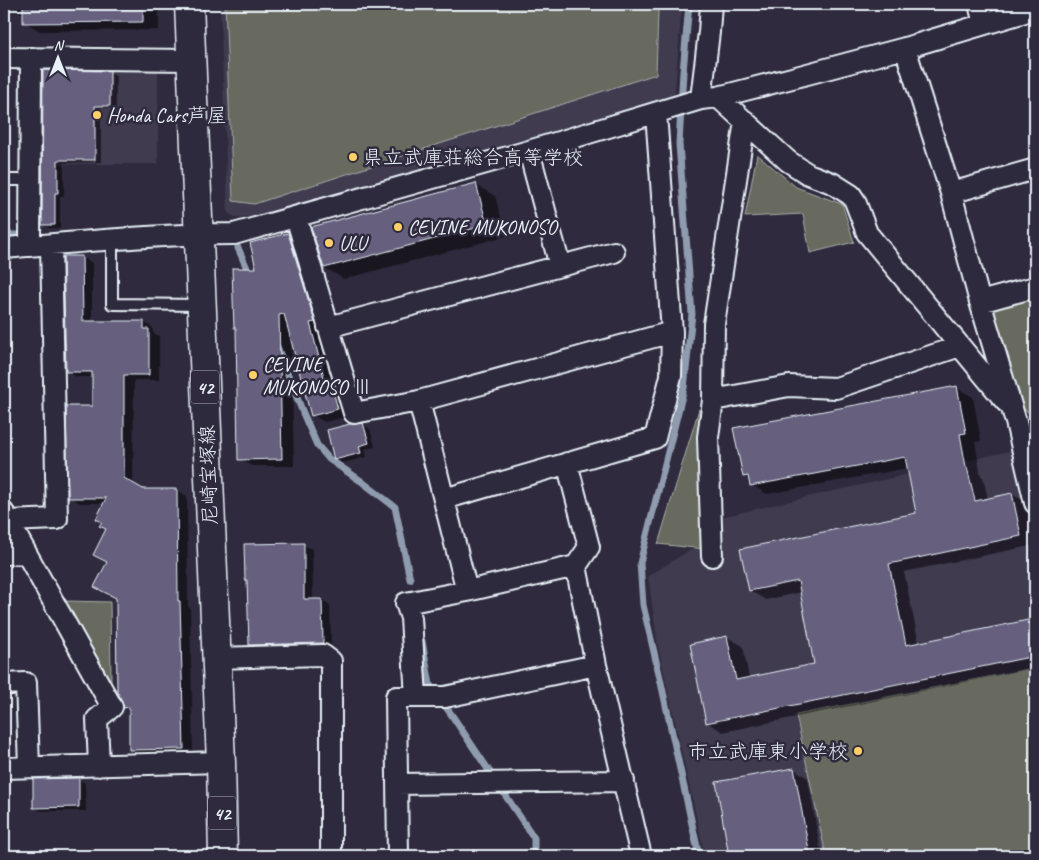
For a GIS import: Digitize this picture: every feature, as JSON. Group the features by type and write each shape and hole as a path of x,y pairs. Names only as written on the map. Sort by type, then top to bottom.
{"main road":[{"name":"尼崎宝塚線","path":"189,4 223,856"}],"street":[{"path":"709,98 711,4"},
{"path":"979,4 984,24"},
{"path":"4,248 30,239 51,245 112,239 234,234 296,218 709,98 904,48 1035,9"},
{"path":"904,48 951,192 980,302 1021,418 1035,503"},
{"path":"4,58 191,60"},
{"path":"30,239 31,58"},
{"path":"709,98 745,121 788,161 808,174 832,183 851,195 867,233 1021,418"},
{"path":"444,499 655,438 671,376 672,332 656,113"},
{"path":"712,556 708,437 713,400 714,324 745,121"},
{"path":"529,151 560,266"},
{"path":"951,192 1035,169"},
{"path":"296,218 354,413 419,401 672,332"},
{"path":"6,517 57,519 51,245"},
{"path":"328,327 614,252"},
{"path":"980,302 1035,287"},
{"path":"713,400 789,386 836,388 960,346"},
{"path":"419,401 467,591"},
{"path":"432,697 406,603 576,566 589,547 567,463"},
{"path":"6,517 112,707 97,719 98,766"},
{"path":"4,554 26,553"},
{"path":"576,566 596,665 641,856"},
{"path":"216,658 323,655 331,661 331,856"},
{"path":"398,856 396,697 432,697 596,665"},
{"path":"4,684 26,683 29,768"},
{"path":"4,768 220,762"},
{"path":"397,784 624,781"}],"lane":[{"path":"4,180 30,180"},
{"path":"112,239 112,304 201,305"}],"shaded area":[{"name":"県立武庫荘総合高等学校","path":"220,4 682,4 674,101 271,217 235,217 228,213"},
{"name":"県立武庫荘総合高等学校","path":"225,4 660,4 658,11 656,74 254,204 233,201"},
{"name":"Honda Cars芦屋","path":"36,66 158,66 158,164 36,164"},
{"path":"757,154 796,187 842,204 854,242 810,253 803,214 745,217"},
{"path":"1035,294 1035,413 1030,413 1021,408 993,308"},
{"path":"699,409 704,549 658,544"},
{"name":"市立武庫東小学校","path":"1014,450 1035,532 1035,856 705,856 658,646 648,576 690,550 714,549 716,518"},
{"path":"65,601 110,602 111,681"},
{"path":"1033,668 1035,676 1035,856 826,856 796,715"}],"building":[{"path":"23,4 143,4 143,22 23,23"},
{"path":"43,70 110,71 110,106 95,106 95,160 58,160 58,193 55,193 55,225 42,225"},
{"name":"CEVINE MUKONOSO","path":"476,183 487,225 324,268 311,227"},
{"path":"288,233 315,322 310,323 325,381 330,380 338,409 311,416 284,314 279,315 282,459 238,460 236,328 234,328 232,268 256,268 250,243"},
{"path":"63,256 82,256 83,321 144,321 144,329 149,329 149,375 124,375 124,478 143,489 177,489 178,601 180,601 184,749 129,750 129,707 124,708 117,691 116,598 94,587 107,562 93,555 106,529 99,526 102,522 96,519 106,498 68,498 66,406 92,406 92,372 66,372"},
{"path":"957,386 966,433 960,434 975,501 1012,493 1021,536 889,564 906,645 1033,619 1035,656 706,723 690,644 727,636 736,680 814,664 798,581 749,591 740,549 916,513 905,457 750,486 748,476 743,477 733,428"},
{"path":"363,423 369,443 359,446 361,453 334,460 327,430"},
{"path":"304,543 304,599 322,599 323,643 249,645 244,544"},
{"path":"794,768 810,856 729,856 716,782"},
{"path":"79,778 79,807 33,808 33,779"}],"waterway":[{"path":"689,4 679,144 692,314 684,388 640,563 643,605 699,856"},
{"path":"4,235 28,235"},
{"path":"238,248 250,275"},
{"path":"276,344 317,445 329,459 395,507 410,579"},
{"path":"422,641 430,685 534,838 534,856"}],"place":[{"name":"Honda Cars芦屋","path":"97,115"},
{"name":"県立武庫荘総合高等学校","path":"353,157"},
{"name":"CEVINE MUKONOSO","path":"398,227"},
{"name":"ULU","path":"329,243"},
{"name":"CEVINE MUKONOSO Ⅲ","path":"253,375"},
{"name":"市立武庫東小学校","path":"858,751"}]}
